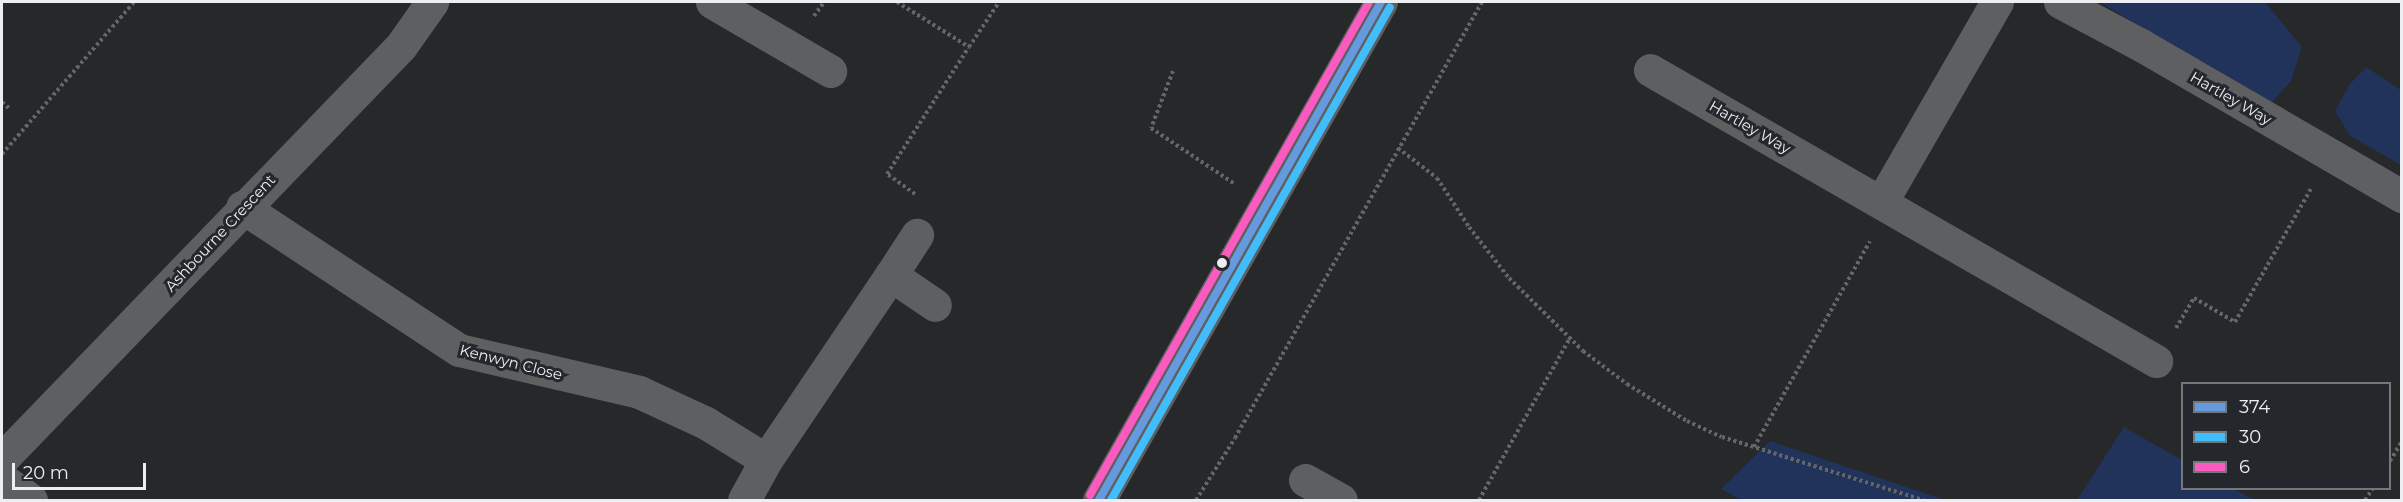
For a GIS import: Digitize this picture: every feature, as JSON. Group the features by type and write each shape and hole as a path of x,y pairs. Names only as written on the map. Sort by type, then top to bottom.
{"street":[{"name":"Ashbourne Crescent","path":"2,459 135,324 242,207 401,46 432,2"},
{"path":"712,2 830,71"},
{"path":"1099,501 1381,2"},
{"path":"1886,204 1997,2"},
{"name":"Hartley Way","path":"2060,2 2402,196"},
{"name":"Hartley Way","path":"1650,70 2156,361"},
{"name":"Kenwyn Close","path":"242,207 459,351 639,392 706,423 766,460"},
{"path":"744,501 766,460 917,235"},
{"path":"891,275 935,305"},
{"path":"2,479 32,501"},
{"path":"1305,480 1341,501"}],"path":[{"path":"2,154 134,2"},
{"path":"897,2 969,47"},
{"path":"917,235 934,207 887,174 999,2"},
{"path":"1196,501 1235,438 1482,2"},
{"path":"1173,71 1151,128 1265,204"},
{"path":"2,102 10,109"},
{"path":"1398,148 1437,178 1469,227 1509,278 1570,338 1627,384 1687,421 1722,437 1923,501"},
{"path":"2156,361 2194,298 2235,322 2330,155"},
{"path":"1754,447 1886,204"},
{"path":"1479,501 1570,338"},
{"path":"2391,458 2402,441"}],"shaded area":[{"path":"2099,2 2265,2 2302,47 2291,81 2272,102"},
{"path":"2366,67 2401,90 2401,165 2350,136 2335,111 2350,84"},
{"path":"2124,427 2181,459 2181,490 2235,490 2255,500 2077,500"},
{"path":"1770,441 1945,500 1741,500 1721,489"}],"transit line":[{"name":"6","path":"1090,495 1369,2"},
{"name":"374","path":"1099,500 1381,2"},
{"name":"30","path":"1111,500 1390,7"}]}
